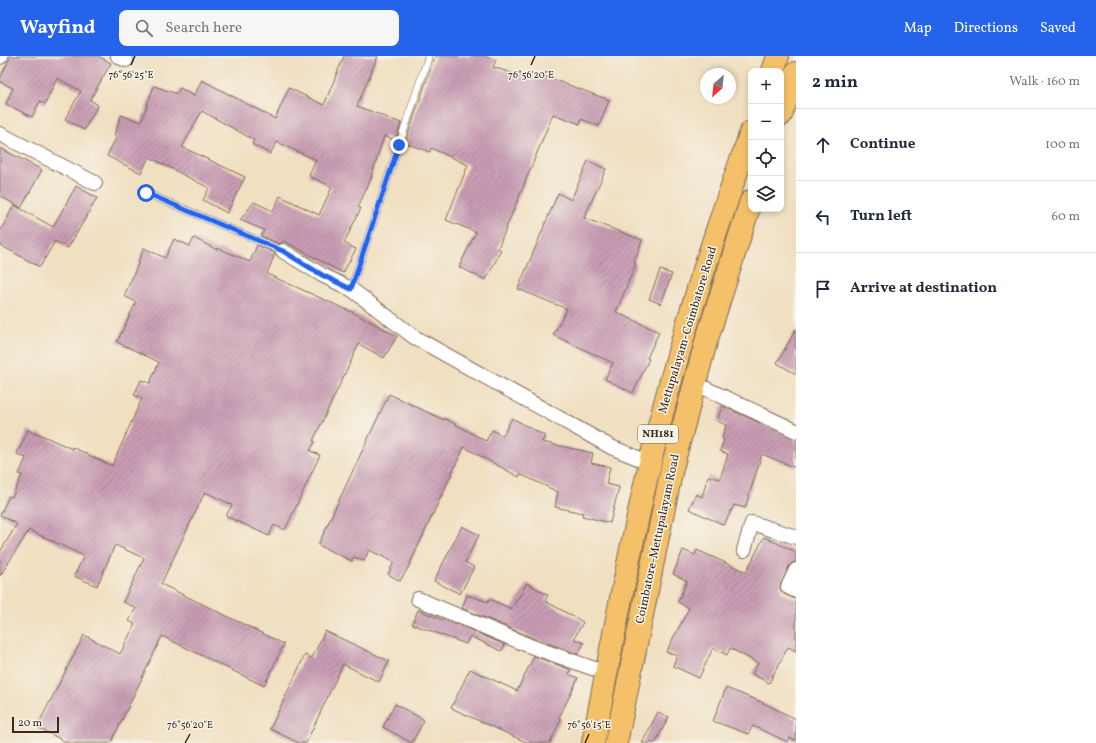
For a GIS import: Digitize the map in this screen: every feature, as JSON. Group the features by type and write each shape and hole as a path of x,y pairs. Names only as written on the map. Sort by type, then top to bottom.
{"highway":[{"path":"774,68 778,56"},
{"path":"784,107 796,73"},
{"name":"Mettupalayam-Coimbatore Road","path":"594,743 606,673 650,463 686,330 748,140"},
{"name":"Coimbatore-Mettupalayam Road","path":"621,742 672,468 694,383 748,210"},
{"path":"650,463 672,468"}],"street":[{"path":"0,134 95,184"},
{"path":"283,251 322,275 351,289 414,337 612,447 650,463"},
{"path":"694,383 796,431"},
{"path":"744,550 752,523 796,537"},
{"path":"796,570 788,587 796,591"},
{"path":"418,599 530,646 606,673"}],"lane":[{"path":"351,289 428,58"},
{"path":"146,193 283,251"}],"building":[{"path":"11,56 98,56 111,63 90,100 98,105 84,130 65,119 81,91 57,78 45,104 40,101 32,117 6,104 13,88 0,82 0,78"},
{"path":"344,56 378,56 357,106 401,123 396,140 384,136 372,177 358,207 361,208 344,243 356,249 343,273 284,241 279,244 261,236 264,230 240,220 254,202 273,211 280,196 319,215 332,187 309,176 316,160 277,142 270,154 252,144 254,140 202,111 182,147 245,177 227,213 203,200 209,188 149,157 141,173 107,156 117,136 114,135 121,115 141,122 154,86 177,94 180,88 194,96 202,80 275,119 289,88 324,105"},
{"path":"435,56 483,56 496,60 493,67 536,81 539,74 609,100 599,126 581,119 580,124 553,114 498,248 501,250 486,280 459,267 476,232 446,220 468,165 431,148 430,152 405,143"},
{"path":"0,148 42,170 21,208 0,196"},
{"path":"588,161 606,169 584,218 642,240 634,263 636,264 616,312 659,332 647,358 649,359 633,393 605,379 613,363 553,335 567,309 518,289 558,193 571,200"},
{"path":"76,186 97,198 68,248 55,241 40,267 0,245 0,232 14,205 53,227"},
{"path":"194,238 217,250 218,248 250,262 257,245 275,253 267,274 354,313 397,336 384,358 359,344 313,441 315,441 310,451 320,455 285,530 274,525 269,536 226,516 232,505 205,492 161,584 284,644 264,686 162,636 111,743 68,743 37,727 84,635 120,654 135,624 129,621 136,608 123,602 144,558 115,545 97,586 74,576 84,556 29,530 0,576 0,552 17,524 0,515 9,496 12,497 22,475 19,474 26,458 17,454 28,430 72,449 72,447 112,466 142,398 134,395 141,380 150,383 159,362 117,342 136,302 124,296 144,248 165,258 174,239 190,246"},
{"path":"660,270 672,274 661,304 649,299"},
{"path":"796,329 796,374 777,363"},
{"path":"389,394 444,420 444,418 486,441 492,430 503,436 512,418 545,436 542,442 593,453 591,463 610,467 606,484 619,487 610,523 582,516 583,513 555,507 558,492 520,474 519,477 464,447 408,568 400,581 388,574 394,562 369,550 364,561 354,557 352,561 318,545"},
{"path":"722,406 796,439 796,468 762,454 745,508 734,505 724,525 689,509 696,494 702,497 708,476 720,479 728,454 720,451 726,425 717,421"},
{"path":"462,526 479,535 465,562 474,567 460,594 434,581"},
{"path":"764,537 796,552 796,562 789,566 780,587 784,594 796,599 796,651 788,647 769,683 752,674 758,663 730,648 727,655 713,648 699,678 673,666 677,655 666,652 689,608 678,602 687,581 673,574 683,550 695,555 697,550 746,572"},
{"path":"527,583 548,595 545,601 583,622 574,639 584,643 578,654 533,638 462,608 467,595 488,602 489,599 512,609"},
{"path":"418,610 456,625 457,624 505,645 501,651 470,636 466,644 412,624"},
{"path":"325,631 389,661 379,682 343,664 306,743 299,743 270,729 305,655 312,658"},
{"path":"534,656 571,670 569,674 578,678 559,718 561,719 550,743 528,743 451,708 470,669 517,691"},
{"path":"726,688 759,701 796,719 796,741 790,738 788,742 753,726 748,734 713,721"},
{"path":"395,704 424,720 412,743 383,727"},
{"path":"658,712 669,717 655,743 642,743"}],"route":[{"path":"146,193 283,251 322,275 351,289 399,145"}]}
